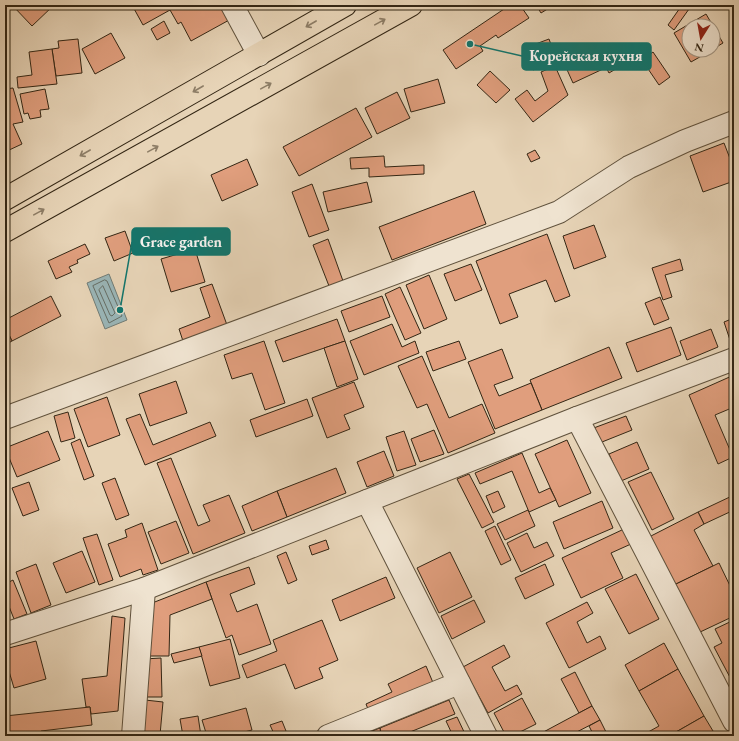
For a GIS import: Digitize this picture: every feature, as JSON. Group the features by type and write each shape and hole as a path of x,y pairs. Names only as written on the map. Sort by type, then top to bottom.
{"highway":[{"path":"5,232 411,5"},
{"path":"5,199 259,55 337,7"}],"street":[{"path":"232,5 259,55"},
{"path":"5,418 559,212 628,167 684,141 734,122"},
{"path":"5,634 144,589 577,418 734,359"},
{"path":"577,418 734,721"},
{"path":"368,501 486,736"},
{"path":"132,736 144,589"},
{"path":"328,736 459,683"}],"water":[{"path":"109,274 127,320 105,329 87,283"}],"building":[{"path":"12,5 54,5 32,26"},
{"path":"132,5 224,5 231,19 191,41 181,22 178,24 170,10 143,25"},
{"path":"510,5 520,5 529,18 498,38 496,35 480,46 483,51 456,69 443,50"},
{"path":"536,5 554,5 541,13"},
{"path":"682,5 689,9 681,18 674,30 668,25"},
{"path":"706,14 708,18 699,18"},
{"path":"164,21 170,33 157,40 151,29"},
{"path":"681,29 681,45 674,33"},
{"path":"111,33 125,58 95,74 82,49"},
{"path":"78,39 82,73 56,76 52,49 59,48 58,41"},
{"path":"549,39 557,61 533,70 525,48"},
{"path":"623,46 631,60 609,73 601,58"},
{"path":"52,49 57,84 18,88 17,77 32,75 29,52"},
{"path":"594,50 603,69 573,83 564,63"},
{"path":"653,52 670,77 659,85 642,60"},
{"path":"689,58 698,58 691,62"},
{"path":"555,66 568,95 533,122 515,99 527,90 535,101 548,91 541,72"},
{"path":"490,71 510,90 496,103 477,85"},
{"path":"438,79 445,103 411,112 404,89"},
{"path":"13,88 23,122 13,124 22,144 7,151 5,146 5,89"},
{"path":"45,89 49,109 40,110 41,117 30,119 28,113 24,114 20,94"},
{"path":"397,92 410,118 377,134 365,108"},
{"path":"356,108 372,137 299,176 283,147"},
{"path":"724,143 734,169 734,181 703,192 690,156"},
{"path":"535,150 540,158 531,162 527,154"},
{"path":"384,156 385,167 424,165 424,174 369,177 369,168 351,169 350,158"},
{"path":"247,159 258,185 222,201 211,175"},
{"path":"367,182 372,202 328,212 323,192"},
{"path":"312,184 329,230 309,237 292,192"},
{"path":"474,191 486,224 392,260 379,227"},
{"path":"594,225 606,257 574,269 563,236"},
{"path":"125,231 133,253 114,261 105,238"},
{"path":"547,234 570,296 555,302 546,280 509,294 518,317 500,324 476,261"},
{"path":"328,239 343,281 329,286 313,245"},
{"path":"85,244 90,254 77,260 78,263 69,267 72,272 56,279 48,261"},
{"path":"195,249 205,282 171,292 161,259"},
{"path":"680,259 683,270 665,275 672,297 663,300 652,268"},
{"path":"471,264 482,290 455,301 444,274"},
{"path":"429,275 447,319 424,329 406,285"},
{"path":"212,284 227,325 183,341 179,329 210,317 200,288"},
{"path":"400,287 421,333 405,340 385,294"},
{"path":"51,296 61,316 12,341 5,327 5,320"},
{"path":"382,296 390,317 349,332 341,311"},
{"path":"660,297 669,319 654,325 645,303"},
{"path":"734,318 734,338 730,340 724,322"},
{"path":"337,319 345,341 283,362 275,341"},
{"path":"392,324 402,347 415,341 419,353 364,375 350,341"},
{"path":"5,327 12,341 5,345"},
{"path":"671,327 681,355 637,372 626,343"},
{"path":"711,329 718,347 687,360 680,341"},
{"path":"264,341 285,403 265,410 252,373 232,379 224,355"},
{"path":"345,341 358,379 337,387 324,348"},
{"path":"459,341 466,359 433,371 426,352"},
{"path":"609,347 622,378 542,410 530,380"},
{"path":"502,349 513,378 494,385 499,396 531,383 542,410 495,429 468,362"},
{"path":"422,356 449,418 482,404 495,433 448,453 427,404 417,408 398,366"},
{"path":"734,375 734,407 715,415 733,457 718,464 689,395"},
{"path":"176,381 187,413 150,426 139,394"},
{"path":"354,382 364,407 344,415 350,429 327,438 312,398"},
{"path":"107,397 120,435 88,447 74,409"},
{"path":"307,399 313,416 256,437 250,420"},
{"path":"68,412 75,438 61,442 54,416"},
{"path":"140,414 153,445 210,422 216,436 145,465 126,419"},
{"path":"626,416 632,430 597,444 591,429"},
{"path":"434,430 444,454 420,462 411,439"},
{"path":"48,431 60,460 17,477 5,448"},
{"path":"404,431 416,465 397,471 386,437"},
{"path":"80,439 94,476 84,480 71,443"},
{"path":"567,440 591,493 559,507 535,454"},
{"path":"637,442 649,469 621,481 609,454"},
{"path":"384,451 394,476 367,487 357,462"},
{"path":"522,453 539,493 550,488 556,500 529,512 512,471 480,484 475,473"},
{"path":"171,458 198,526 210,521 203,505 229,495 245,533 193,554 157,463"},
{"path":"336,468 346,493 287,517 277,491"},
{"path":"651,472 674,519 652,530 628,482"},
{"path":"469,474 494,522 482,528 457,479"},
{"path":"115,478 129,515 116,520 102,483"},
{"path":"29,482 39,510 23,516 12,488"},
{"path":"277,491 287,517 252,531 242,506"},
{"path":"498,491 505,507 493,513 486,496"},
{"path":"734,495 734,510 704,524 698,512"},
{"path":"602,501 613,528 564,549 553,522"},
{"path":"528,510 535,526 505,540 497,524"},
{"path":"698,512 704,524 694,530 713,566 674,585 649,537"},
{"path":"176,521 189,553 161,564 148,532"},
{"path":"142,523 158,570 143,575 141,569 120,577 108,544 127,537 125,530"},
{"path":"495,526 511,560 501,565 485,531"},
{"path":"624,529 631,544 611,553 623,578 581,598 562,558"},
{"path":"527,533 534,548 547,542 554,556 521,572 507,543"},
{"path":"97,534 113,580 99,585 83,538"},
{"path":"326,540 329,549 312,555 309,546"},
{"path":"82,551 95,582 66,593 53,563"},
{"path":"286,552 297,580 288,584 277,556"},
{"path":"450,552 472,597 439,613 417,568"},
{"path":"719,563 734,594 734,616 698,633 674,585"},
{"path":"36,564 51,605 31,613 16,572"},
{"path":"545,564 554,585 525,599 515,578"},
{"path":"249,567 255,584 230,594 237,612 257,604 271,644 239,655 232,635 226,638 206,582"},
{"path":"636,574 659,619 629,634 605,589"},
{"path":"386,577 395,598 340,621 332,600"},
{"path":"13,580 27,614 14,619 6,599 5,600 5,584"},
{"path":"206,582 212,599 170,615 169,656 146,656 147,605"},
{"path":"474,600 485,622 452,639 441,616"},
{"path":"587,602 593,613 577,622 587,643 600,636 606,649 569,668 546,623"},
{"path":"112,616 125,618 118,711 91,714 90,707 86,707 82,679 107,676"},
{"path":"322,620 338,660 319,668 323,678 295,689 285,664 247,678 242,665 277,651 273,640"},
{"path":"734,620 734,685 714,647 722,643 715,629"},
{"path":"230,639 240,678 210,686 199,647"},
{"path":"36,641 46,679 14,688 8,668 5,669 5,649"},
{"path":"664,643 678,669 639,691 625,665"},
{"path":"504,645 510,657 492,667 505,691 517,685 522,694 488,713 463,667"},
{"path":"199,647 202,656 174,663 171,654"},
{"path":"161,658 162,697 144,697 144,659"},
{"path":"426,666 434,685 370,714 366,704 392,692 388,684"},
{"path":"678,669 704,716 669,736 641,736 659,726 639,691"},
{"path":"575,672 592,706 579,713 561,679"},
{"path":"522,698 536,724 512,736 506,736 494,713"},
{"path":"145,700 163,702 160,735 165,736 142,736"},
{"path":"449,700 455,714 405,734 381,736 380,728"},
{"path":"592,706 600,720 569,736 536,736"},
{"path":"90,707 92,725 41,731 42,736 5,736 5,716"},
{"path":"246,708 252,730 229,736 207,736 202,720"},
{"path":"198,716 201,736 183,736 180,719"},
{"path":"704,716 716,736 679,736 676,732"},
{"path":"457,717 466,736 453,736 446,721"},
{"path":"600,720 608,736 594,736 589,726"},
{"path":"282,721 288,736 275,736 270,725"},
{"path":"380,728 381,736 364,736 364,734"}],"place":[{"name":"Корейская кухня","path":"470,44"},
{"name":"Grace garden","path":"120,310"}]}
